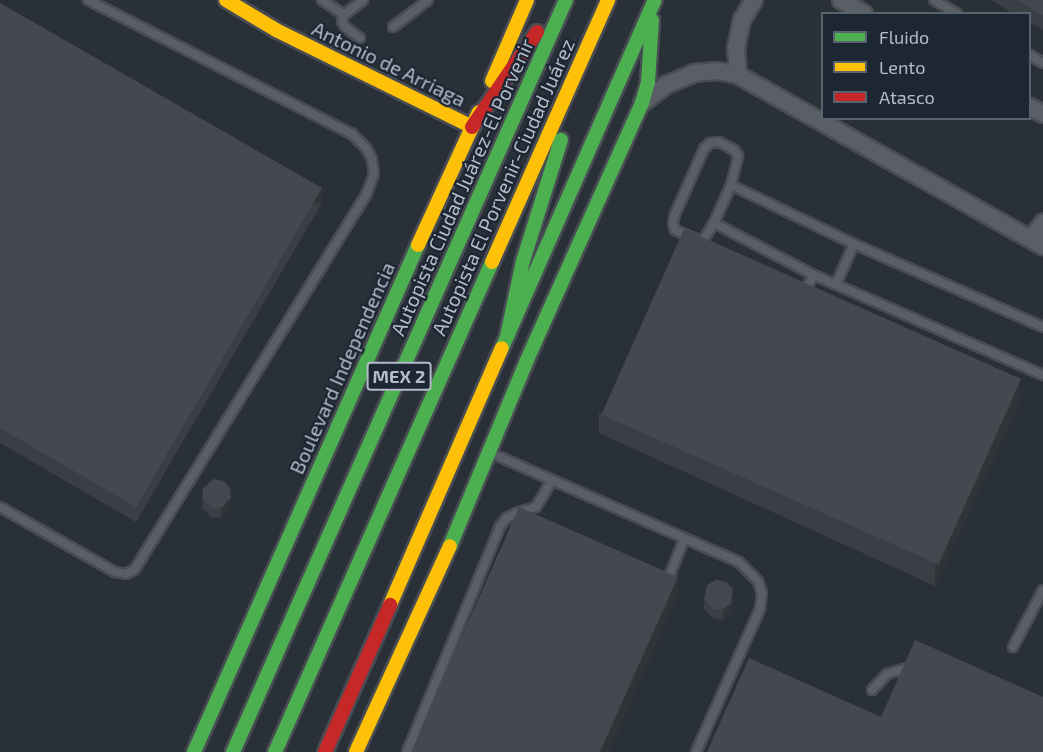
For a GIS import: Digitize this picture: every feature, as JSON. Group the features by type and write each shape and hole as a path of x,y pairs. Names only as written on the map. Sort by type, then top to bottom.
{"main road":[{"name":"Antonio de Arriaga","path":"226,0 276,30 472,127"},
{"name":"Boulevard Independencia","path":"194,752 382,323 472,127 527,0"},
{"path":"472,127 559,0"},
{"name":"Autopista Ciudad Juárez-El Porvenir","path":"232,752 566,0"},
{"name":"Autopista El Porvenir-Ciudad Juárez","path":"275,752 570,81 608,0"},
{"path":"356,752 469,504 527,360 642,103 648,82 654,3"},
{"path":"325,752 654,3"},
{"path":"507,336 523,261 566,125 570,81"},
{"path":"348,699 469,504"}],"street":[{"path":"738,75 736,48 742,20 753,0"},
{"path":"841,0 861,12"},
{"path":"642,103 666,85 694,73 718,71 738,75 1037,242 1043,223"}],"lane":[{"path":"0,507 115,572 126,574 135,569 368,193 374,174 372,159 366,148 352,134 88,0"},
{"path":"322,0 344,15"},
{"path":"360,38 343,25 344,15 363,0"},
{"path":"393,27 428,0"},
{"path":"934,0 954,12"},
{"path":"719,142 737,153 738,165 731,185 702,246 675,230 673,224 704,149 710,143 719,142"},
{"path":"731,185 854,244 1043,327"},
{"path":"714,223 814,275 837,282 1043,375"},
{"path":"837,282 854,244"},
{"path":"793,301 800,298 814,275"},
{"path":"491,453 738,562 752,572 762,593 760,609 696,752"},
{"path":"407,752 500,526 516,513 536,507 552,480"},
{"path":"662,594 684,540"},
{"path":"1013,647 1043,590"},
{"path":"872,690 887,675 908,666 924,664"}],"building":[{"path":"1017,0 1043,0 1043,15"},
{"path":"0,3 322,188 136,507 0,428"},
{"path":"684,229 1021,379 939,565 601,414"},
{"path":"214,479 224,481 230,488 231,498 221,508 212,508 202,498 203,488"},
{"path":"519,507 678,577 600,752 411,752"},
{"path":"716,580 726,582 733,589 731,604 723,609 714,609 704,599 707,585"},
{"path":"915,640 1043,697 1043,752 707,752 749,658 881,717"}],"traffic: fast":[{"path":"233,752 566,0"},
{"path":"502,348 655,0"},
{"path":"450,546 527,360 642,103 648,82 652,20"},
{"path":"507,336 523,261 561,140"},
{"path":"194,752 418,245"},
{"path":"275,752 492,262"}],"traffic: slow":[{"path":"226,0 276,30 472,127"},
{"path":"492,81 527,0"},
{"path":"492,262 608,0"},
{"path":"418,245 479,112"},
{"path":"390,605 502,348"},
{"path":"356,752 450,546"}],"traffic: jam":[{"path":"472,127 537,32"},
{"path":"325,752 390,605"}]}
